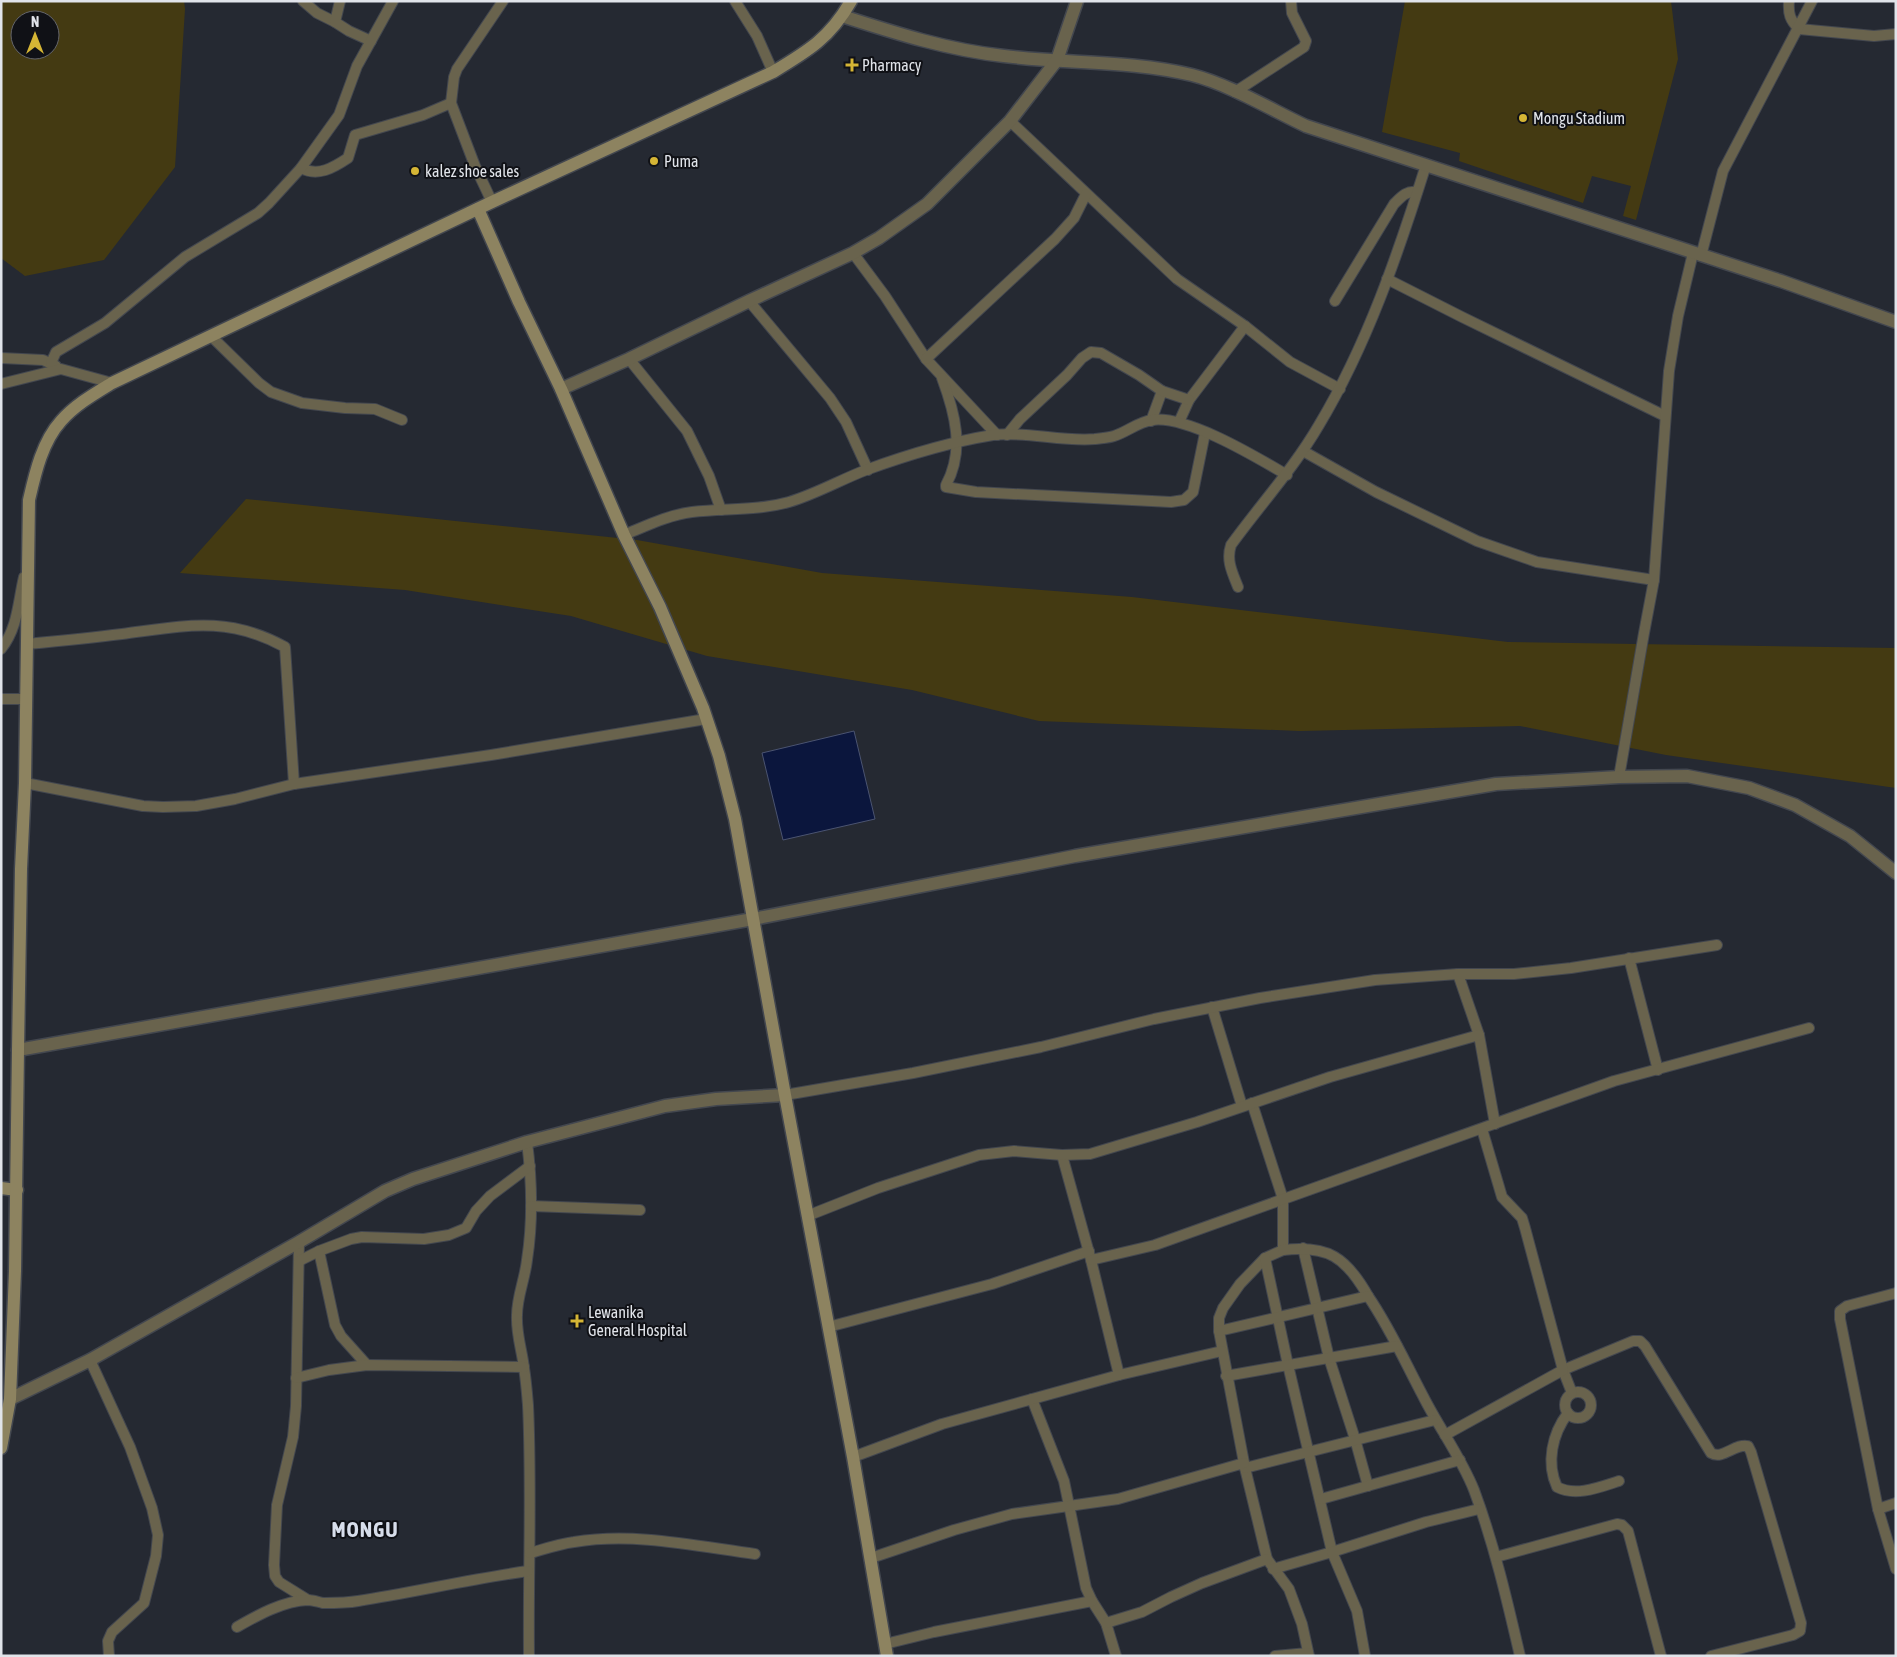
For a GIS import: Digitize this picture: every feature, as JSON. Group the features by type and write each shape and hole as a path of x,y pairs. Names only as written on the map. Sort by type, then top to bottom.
{"main road":[{"path":"1,1448 4,1419 10,1399 17,1190 21,870 25,783 29,500 39,462 60,421 92,395 112,383 492,202 773,72 810,50 842,16 851,1"},
{"path":"478,209 561,389 624,535 660,607 706,719 719,756 735,819 784,1095 853,1457 886,1650"},
{"path":"1,1188 17,1190"}],"street":[{"path":"303,1 317,13 349,31 371,40"},
{"path":"335,22 340,1"},
{"path":"51,363 56,352 106,323 185,257 258,213 301,168 340,115 357,66 393,1"},
{"path":"492,202 475,166 451,103 454,77 457,69 503,1"},
{"path":"735,1 757,36 773,72"},
{"path":"561,389 629,360 854,252 879,238 926,204 1010,121 1057,60 1077,1"},
{"path":"1235,92 1304,47 1306,41 1292,13 1291,1"},
{"path":"1790,1 1788,10 1790,20 1798,29 1874,36 1896,34"},
{"path":"1620,777 1654,580 1669,371 1678,316 1723,171 1812,1"},
{"path":"842,16 903,35 965,51 1146,67 1193,75 1235,92 1306,126 1697,254 1896,322"},
{"path":"301,168 314,173 326,170 348,158 355,135 422,115 451,103"},
{"path":"1010,121 1177,279 1244,326 1290,362 1340,389"},
{"path":"1238,587 1228,560 1231,545 1287,475 1340,389 1387,279 1426,165"},
{"path":"1335,301 1394,204 1405,194 1412,191 1418,192"},
{"path":"926,359 1056,239 1074,218 1086,194"},
{"path":"854,252 926,359 942,378 1002,435"},
{"path":"1387,279 1665,416"},
{"path":"749,301 830,398 846,422 868,470"},
{"path":"1179,422 1189,400 1244,326"},
{"path":"212,336 259,383 271,392 310,404 375,409 402,420"},
{"path":"1002,435 1082,358 1091,352 1101,353 1162,391 1189,400"},
{"path":"1,358 43,360 61,369 112,383"},
{"path":"629,360 687,431 709,476 721,510"},
{"path":"1,384 61,369"},
{"path":"942,378 954,412 957,442 954,461 946,485 947,488 976,492 1171,502 1184,500 1193,492 1205,433"},
{"path":"1151,420 1162,391"},
{"path":"624,535 676,515 690,512 756,508 789,502 868,470 957,442 1002,435 1075,440 1096,439 1114,436 1151,420 1179,422 1250,454 1287,475"},
{"path":"1303,451 1376,492 1477,541 1538,562 1654,580"},
{"path":"1,649 12,630 17,616 28,564"},
{"path":"27,644 183,626 219,626 246,630 268,637 285,647 294,784"},
{"path":"1,700 25,699"},
{"path":"25,783 143,806 196,806 226,801 294,784 491,755 706,719"},
{"path":"18,1050 752,919 1075,856 1496,784 1620,777 1687,776 1749,788 1795,805 1850,836 1896,873"},
{"path":"10,1399 90,1360 299,1242 385,1191 446,1167 527,1142 665,1106 716,1099 784,1095 913,1073 1041,1047 1154,1019 1212,1007 1375,980 1458,974 1514,974 1571,968 1717,945"},
{"path":"1630,958 1658,1070"},
{"path":"1458,974 1478,1035 1495,1124"},
{"path":"1212,1007 1283,1199 1283,1250"},
{"path":"828,1327 1090,1256 1155,1245 1614,1081 1809,1028"},
{"path":"807,1216 878,1188 979,1155 1014,1150 1062,1155 1090,1154 1196,1122 1330,1077 1478,1035"},
{"path":"1482,1129 1502,1197 1523,1223 1563,1370 1572,1393"},
{"path":"527,1142 530,1166 530,1238 517,1315 518,1339 524,1367 528,1404 529,1656"},
{"path":"1062,1155 1090,1256 1119,1375"},
{"path":"299,1261 318,1251 350,1239 362,1237 424,1239 449,1235 466,1228 476,1211 490,1196 530,1166"},
{"path":"531,1206 640,1210"},
{"path":"299,1242 293,1437 277,1505 274,1565 275,1576 279,1582 308,1600 324,1603 350,1602 528,1571"},
{"path":"1304,1248 1329,1358 1368,1486"},
{"path":"1275,1656 1309,1654 1297,1607 1289,1589 1266,1559 1226,1376 1219,1331 1219,1318 1223,1308 1240,1284 1265,1258 1283,1250 1304,1248 1323,1252 1340,1259 1356,1274 1368,1296 1387,1323 1435,1420 1460,1460 1474,1490 1496,1557 1520,1656"},
{"path":"318,1251 335,1325 340,1336 367,1366"},
{"path":"1265,1258 1332,1552 1357,1611 1365,1656"},
{"path":"1896,1293 1847,1306 1840,1311 1840,1319 1878,1509 1896,1569"},
{"path":"1219,1331 1318,1306 1368,1296"},
{"path":"1445,1435 1532,1389 1563,1370 1633,1341 1640,1341 1645,1346 1711,1453 1715,1455 1742,1445 1748,1446 1801,1623 1800,1631 1793,1635 1711,1656"},
{"path":"1226,1376 1398,1346"},
{"path":"853,1457 942,1424 1119,1375 1222,1351"},
{"path":"90,1360 130,1447 152,1508 158,1535 156,1556 144,1603 112,1632 108,1641 109,1656"},
{"path":"296,1378 329,1370 367,1366 524,1367"},
{"path":"1577,1392 1587,1396 1591,1405 1587,1415 1577,1418 1568,1413 1565,1408 1565,1402 1572,1393 1577,1392"},
{"path":"1032,1399 1058,1465 1082,1570 1092,1601 1106,1623 1116,1656"},
{"path":"1568,1413 1554,1437 1551,1468 1557,1487 1566,1492 1596,1488 1619,1481"},
{"path":"870,1558 954,1530 1012,1514 1118,1499 1435,1420"},
{"path":"1321,1499 1460,1460"},
{"path":"1878,1509 1896,1503"},
{"path":"1273,1569 1426,1522 1480,1509"},
{"path":"1496,1557 1617,1524 1622,1525 1628,1531 1661,1656"},
{"path":"530,1553 574,1542 603,1539 672,1541 755,1554"},
{"path":"1106,1623 1142,1612 1202,1583 1266,1559"},
{"path":"237,1627 259,1614 278,1606 308,1600"},
{"path":"886,1650 934,1632 1092,1601"}],"shaded area":[{"path":"1,1 184,1 175,167 104,260 25,276 1,258"},
{"name":"Mongu Stadium","path":"1405,1 1671,1 1678,59 1636,220 1623,216 1631,186 1592,176 1583,203 1459,161 1460,153 1382,132"},
{"path":"246,499 637,540 822,573 1132,597 1508,642 1896,648 1896,788 1666,755 1520,726 1300,731 1039,721 912,690 707,656 571,616 405,590 180,573"}],"water":[{"path":"854,731 875,819 783,840 762,753"}],"place":[{"name":"Pharmacy","path":"852,65"},
{"name":"Mongu Stadium","path":"1523,118"},
{"name":"Puma","path":"654,161"},
{"name":"kalez shoe sales","path":"415,171"},
{"name":"Lewanika General Hospital","path":"577,1321"}],"district":[{"name":"MONGU","path":"365,1529"}]}
